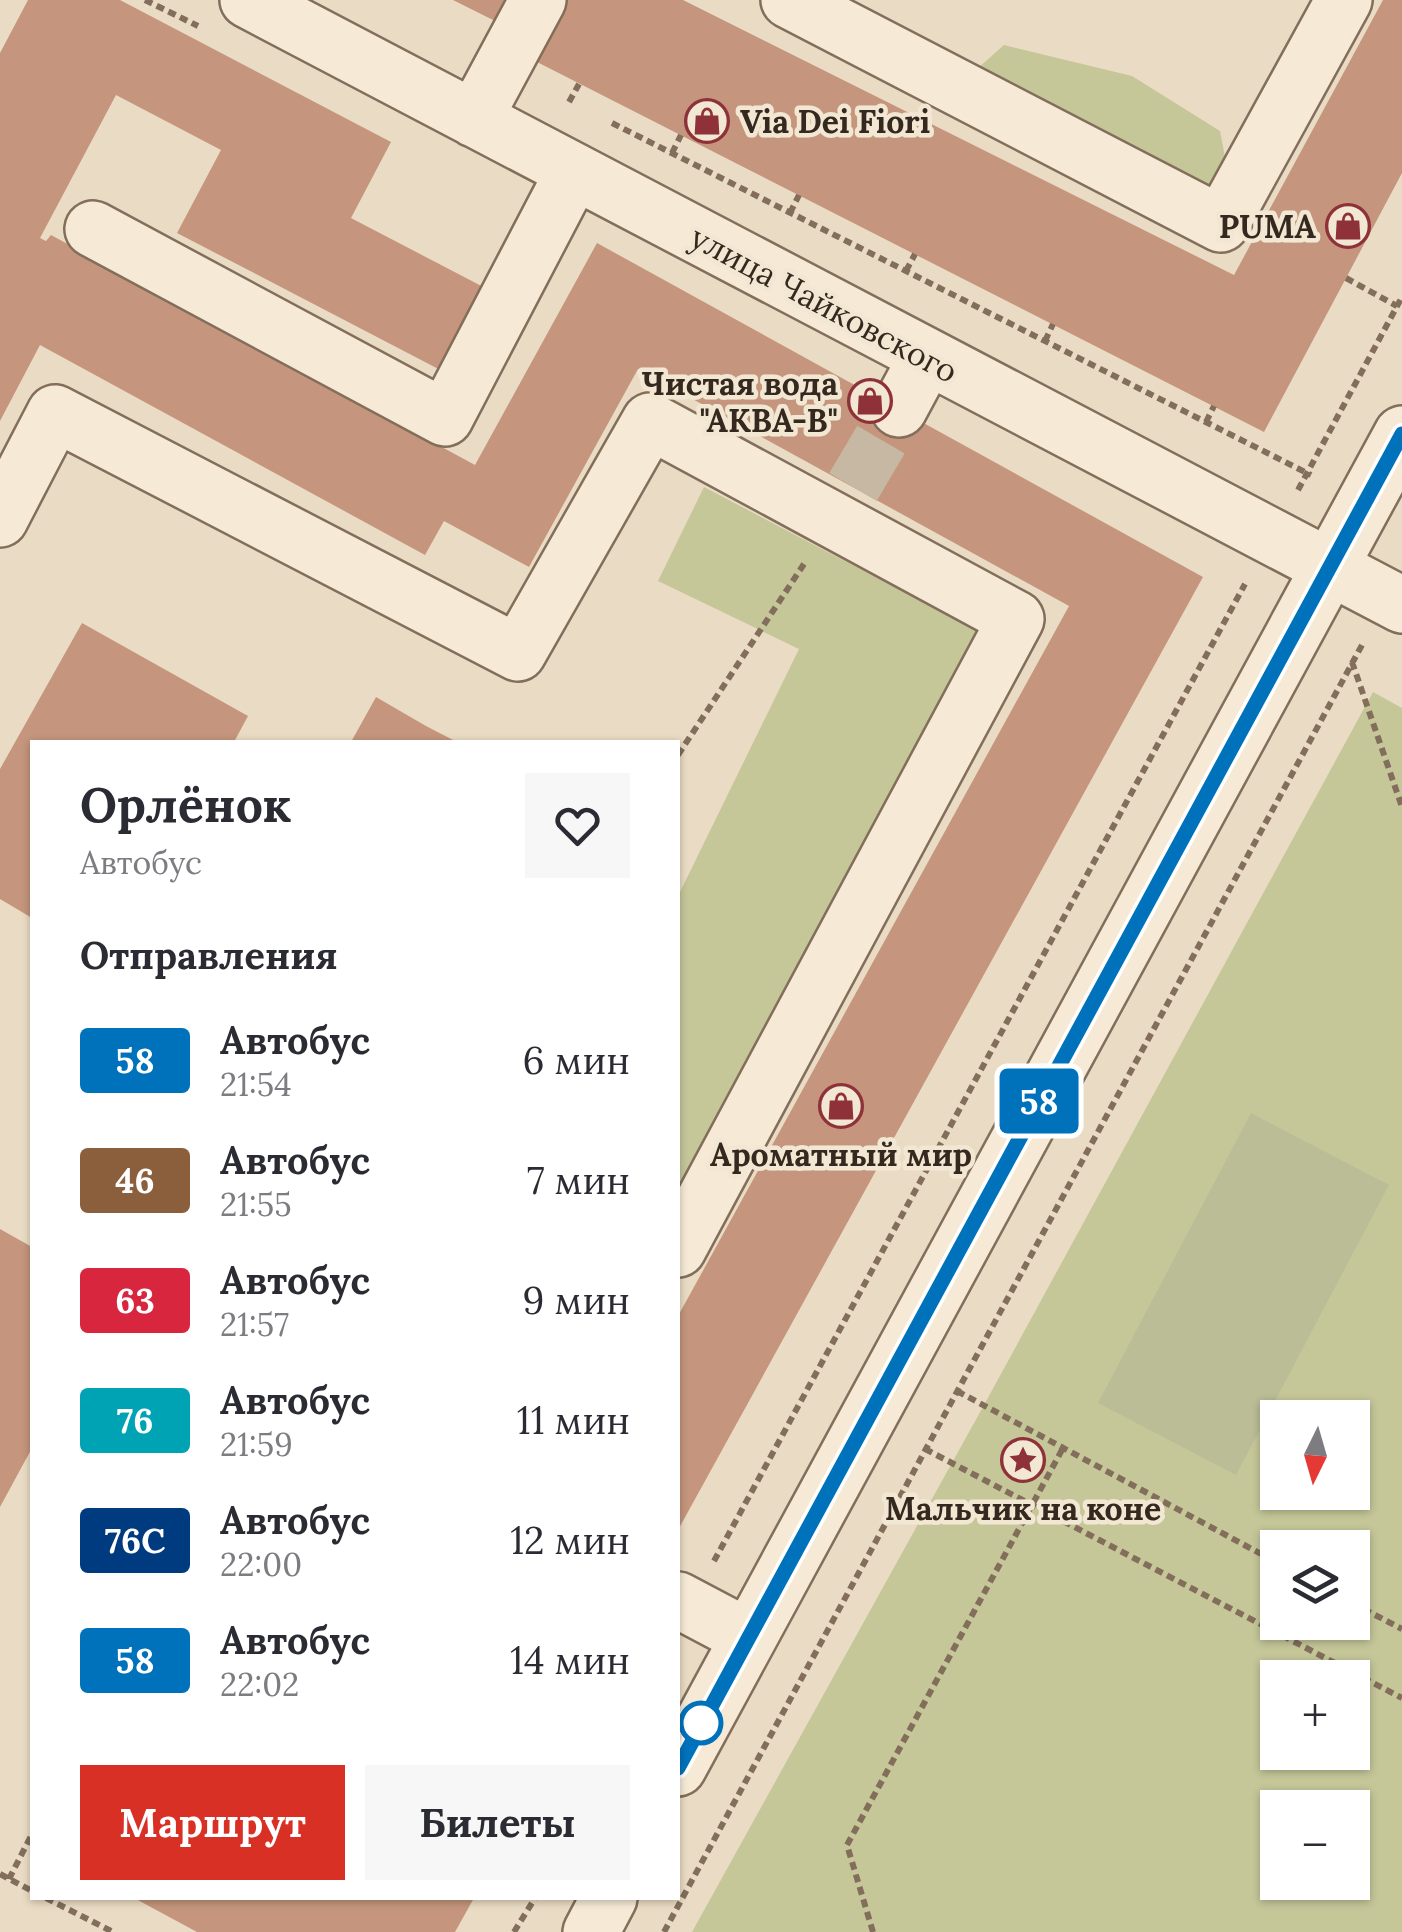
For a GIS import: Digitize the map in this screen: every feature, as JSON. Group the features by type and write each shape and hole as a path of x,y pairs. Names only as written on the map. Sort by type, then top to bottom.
{"street":[{"name":"улица Чайковского","path":"248,0 1329,570 1386,618"},
{"path":"474,119 538,0"},
{"path":"789,0 1221,224 1344,0"},
{"path":"92,229 445,418 574,172"},
{"path":"899,410 926,358"},
{"path":"0,519 55,413 518,653 650,421 843,503 1016,619 680,1245"},
{"path":"680,1764 1402,434"},
{"path":"684,1603 748,1637"},
{"path":"591,1932 608,1900"}],"path":[{"path":"500,68 586,110"},
{"path":"569,102 579,84"},
{"path":"603,119 1366,502"},
{"path":"672,153 681,134"},
{"path":"790,213 799,195"},
{"path":"906,271 915,254"},
{"path":"1346,278 1397,306"},
{"path":"684,1603 1402,297"},
{"path":"1044,342 1053,324"},
{"path":"1206,422 1214,406"},
{"path":"680,751 843,503"},
{"path":"664,1932 1352,662 1386,618"},
{"path":"1352,662 1402,807"},
{"path":"957,1391 1260,1553"},
{"path":"873,1932 846,1845 1063,1448"},
{"path":"925,1449 1402,1698"},
{"path":"1370,1612 1402,1629"},
{"path":"9,1878 30,1838"},
{"path":"0,1874 30,1889"},
{"path":"50,1900 113,1932"},
{"path":"514,1932 534,1900"}],"green space":[{"path":"1004,45 1132,76 1220,131 1225,157 1208,189 978,68"},
{"path":"704,487 982,633 680,1199 680,892 799,649 658,581"},
{"path":"1373,692 1402,708 1402,1932 692,1932"},
{"path":"1251,1113 1389,1185 1276,1400 1260,1400 1260,1430 1236,1475 1098,1403"}],"building":[{"path":"28,0 120,0 391,142 351,218 491,291 448,374 177,233 221,150 116,95 40,238 46,241 51,235 475,465 597,243 1203,577 680,1526 680,1312 1069,606 638,369 529,567 444,521 425,555 40,345 0,421 0,53"},
{"path":"453,0 506,0 495,21"},
{"path":"568,0 683,0 1234,275 1383,0 1402,0 1402,173 1264,432 537,62"},
{"path":"82,623 248,716 235,740 30,740 30,917 0,899 0,769"},
{"path":"376,697 453,740 352,740"},
{"path":"0,1229 30,1246 30,1452 0,1507"},
{"path":"138,1900 473,1900 455,1932 197,1932"}],"tunnel":[{"path":"853,487 899,409"}],"bus line":[{"name":"58","path":"680,1764 1402,434"}],"place":[{"name":"Via Dei Fiori","path":"707,121"},
{"name":"PUMA","path":"1348,226"},
{"name":"Чистая вода \"АКВА-В\"","path":"870,401"},
{"name":"Ароматный мир","path":"841,1106"},
{"name":"Мальчик на коне","path":"1023,1460"}]}
